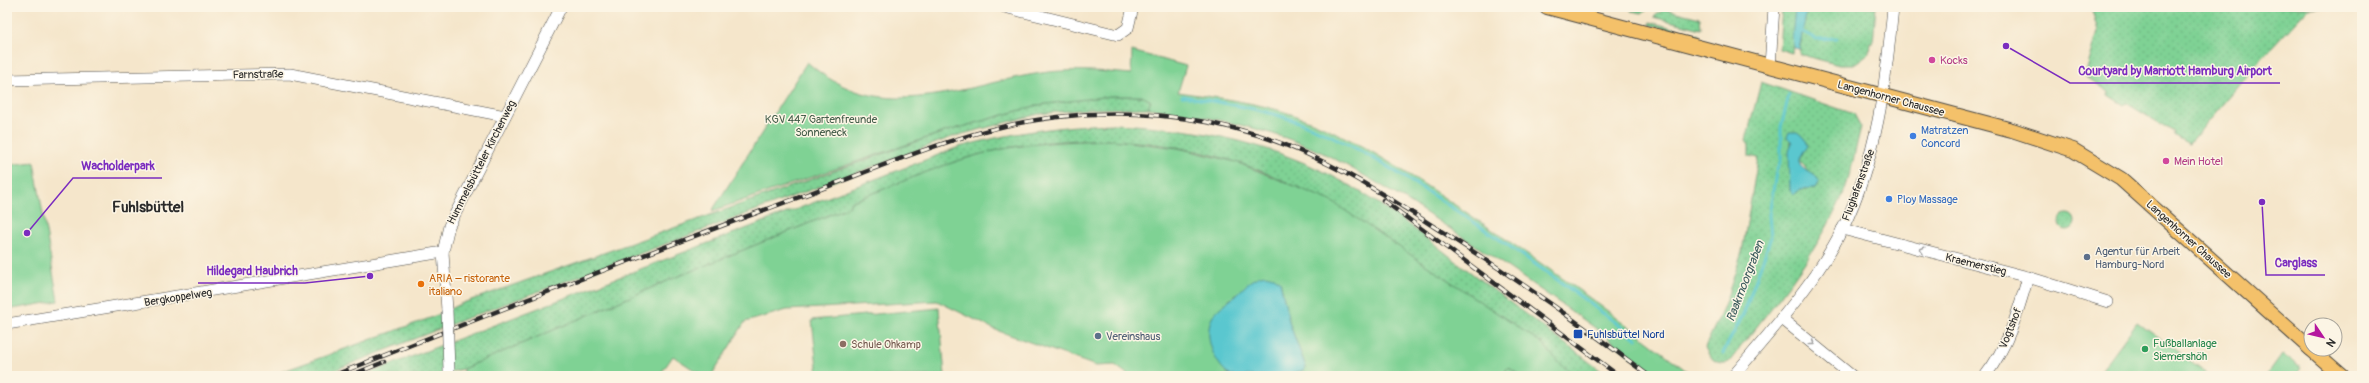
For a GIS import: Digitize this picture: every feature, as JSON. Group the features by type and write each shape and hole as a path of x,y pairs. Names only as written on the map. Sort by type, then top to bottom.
{"main road":[{"name":"Langenhorner Chaussee","path":"1547,7 2037,137 2073,150 2104,168 2136,192 2303,342"},
{"name":"Langenhorner Chaussee","path":"2320,357 2342,376"}],"street":[{"name":"Hummelsbütteler Kirchenweg","path":"449,373 444,252 449,226 561,7"},
{"path":"1004,7 1118,36 1128,28 1133,7"},
{"path":"1770,66 1774,7"},
{"name":"Flughafenstraße","path":"1733,376 1810,280 1842,229 1864,173 1878,128 1893,7"},
{"name":"Farnstraße","path":"7,80 290,74 505,116"},
{"name":"Kraemerstieg","path":"1842,229 2028,276 2108,302"},
{"name":"Bergkoppelweg","path":"7,324 444,252"},
{"name":"Vogtshof","path":"1985,376 2007,341 2018,313 2028,276"},
{"path":"1781,318 1852,376"}],"green space":[{"path":"1632,7 1650,7 1642,13 1631,11"},
{"path":"1782,7 1795,7 1792,53 1779,49"},
{"path":"1806,7 1876,7 1873,43 1870,43 1869,53 1853,65 1839,65 1799,54"},
{"path":"2091,7 2321,7 2309,8 2254,67 2189,144 2173,135 2174,132 2126,103 2124,105 2108,95 2109,92 2085,76 2098,31"},
{"path":"1664,9 1700,18 1701,29 1654,17"},
{"path":"1650,22 1700,35 1650,25"},
{"name":"KGV 447 Gartenfreunde Sonneneck","path":"1132,51 1186,66 1178,92 1222,98 1266,107 1294,115 1317,124 1362,146 1447,199 1554,272 1638,333 1693,376 1671,377 1659,375 1584,320 1466,239 1406,200 1321,152 1297,142 1249,127 1198,116 1148,108 1151,101 1142,96 1110,96 1038,105 944,132 712,211 807,62 834,81 862,93 889,98 917,97 946,93 1047,72 1083,71 1131,74"},
{"path":"1761,82 1854,114 1861,127 1845,189 1831,220 1805,262 1775,303 1729,362 1721,363 1711,358 1705,347 1723,309 1742,252 1758,158 1749,156 1749,144 1746,140","holes":["1791,139 1803,151 1800,161 1812,176 1815,188 1800,189 1794,195 1790,191"]},
{"path":"1110,96 1142,96 1151,101 1148,108 1087,109 1039,114 955,136 462,320 320,376 270,376 433,317 460,304 944,132 1038,105"},
{"path":"1115,124 1185,130 1230,139 1297,160 1342,181 1363,193 1403,220 1608,376 1570,376 1569,371 1557,361 1543,344 1369,227 1328,203 1284,181 1256,169 1195,151 1130,141 1098,140 1033,144 1002,149 964,159 851,202 849,207 672,279 463,369 433,376 361,376 959,147 1017,134 1056,128"},
{"path":"1113,140 1178,148 1236,162 1331,201 1543,344 1557,361 1569,371 1570,376 1521,376 1508,367 1502,376 1283,376 1304,370 1306,367 1290,325 1280,281 1235,295 1219,309 1226,373 1231,376 1130,376 1115,365 1096,366 996,330 937,301 787,310 745,322 711,376 703,376 673,356 659,376 463,376 463,369 672,279 849,207 851,202 945,165 1003,149 1058,142"},
{"path":"34,162 58,301 7,310 7,165"},
{"path":"2067,214 2073,216 2075,222 2073,228 2067,230 2061,228 2059,222 2061,216"},
{"path":"939,308 945,376 818,376 812,320"},
{"name":"Fußballanlage Siemershöh","path":"2137,322 2211,376 2097,376"},
{"path":"2282,354 2301,368 2295,376 2266,376"},
{"path":"1508,367 1521,376 1502,376"}],"water":[{"path":"1795,7 1806,7 1807,10 1799,49 1794,48 1792,38"},
{"path":"1789,132 1797,132 1805,138 1808,145 1802,154 1800,165 1819,181 1815,188 1800,189 1794,195 1790,191 1789,152 1792,142 1787,137"},
{"path":"1265,275 1274,277 1280,281 1290,325 1306,367 1304,370 1283,376 1231,376 1219,364 1215,357 1209,340 1210,324 1213,316 1221,307 1252,280"}],"waterway":[{"path":"1801,31 1816,39 1837,38"},
{"name":"Raakmoorgraben","path":"1723,353 1744,313 1771,237 1769,215 1776,172 1781,160 1781,127 1789,95"},
{"path":"1182,96 1267,112 1300,122 1348,144 1395,171 1490,233 1637,339"}],"railway":[{"path":"332,376 622,263 925,150 958,139 1024,122 1058,117 1108,114 1133,114 1184,118 1234,128 1282,144 1328,164 1372,188 1491,263 1571,318 1649,376"},
{"path":"1383,200 1619,376"},
{"path":"349,376 384,362"}],"place":[{"name":"Courtyard by Marriott Hamburg Airport","path":"2006,46"},
{"name":"Kocks","path":"1932,60"},
{"name":"Matratzen Concord","path":"1913,136"},
{"name":"Mein Hotel","path":"2166,161"},
{"name":"Ploy Massage","path":"1889,199"},
{"name":"Carglass","path":"2262,202"},
{"name":"Wacholderpark","path":"27,233"},
{"name":"Agentur für Arbeit Hamburg-Nord","path":"2087,257"},
{"name":"Hildegard Haubrich","path":"370,276"},
{"name":"ARIA – ristorante italiano","path":"421,284"},
{"name":"Fuhlsbüttel Nord","path":"1578,334"},
{"name":"Vereinshaus","path":"1098,336"},
{"name":"Schule Ohkamp","path":"843,344"},
{"name":"Fußballanlage Siemershöh","path":"2145,349"}],"district":[{"name":"Fuhlsbüttel","path":"148,207"}]}
